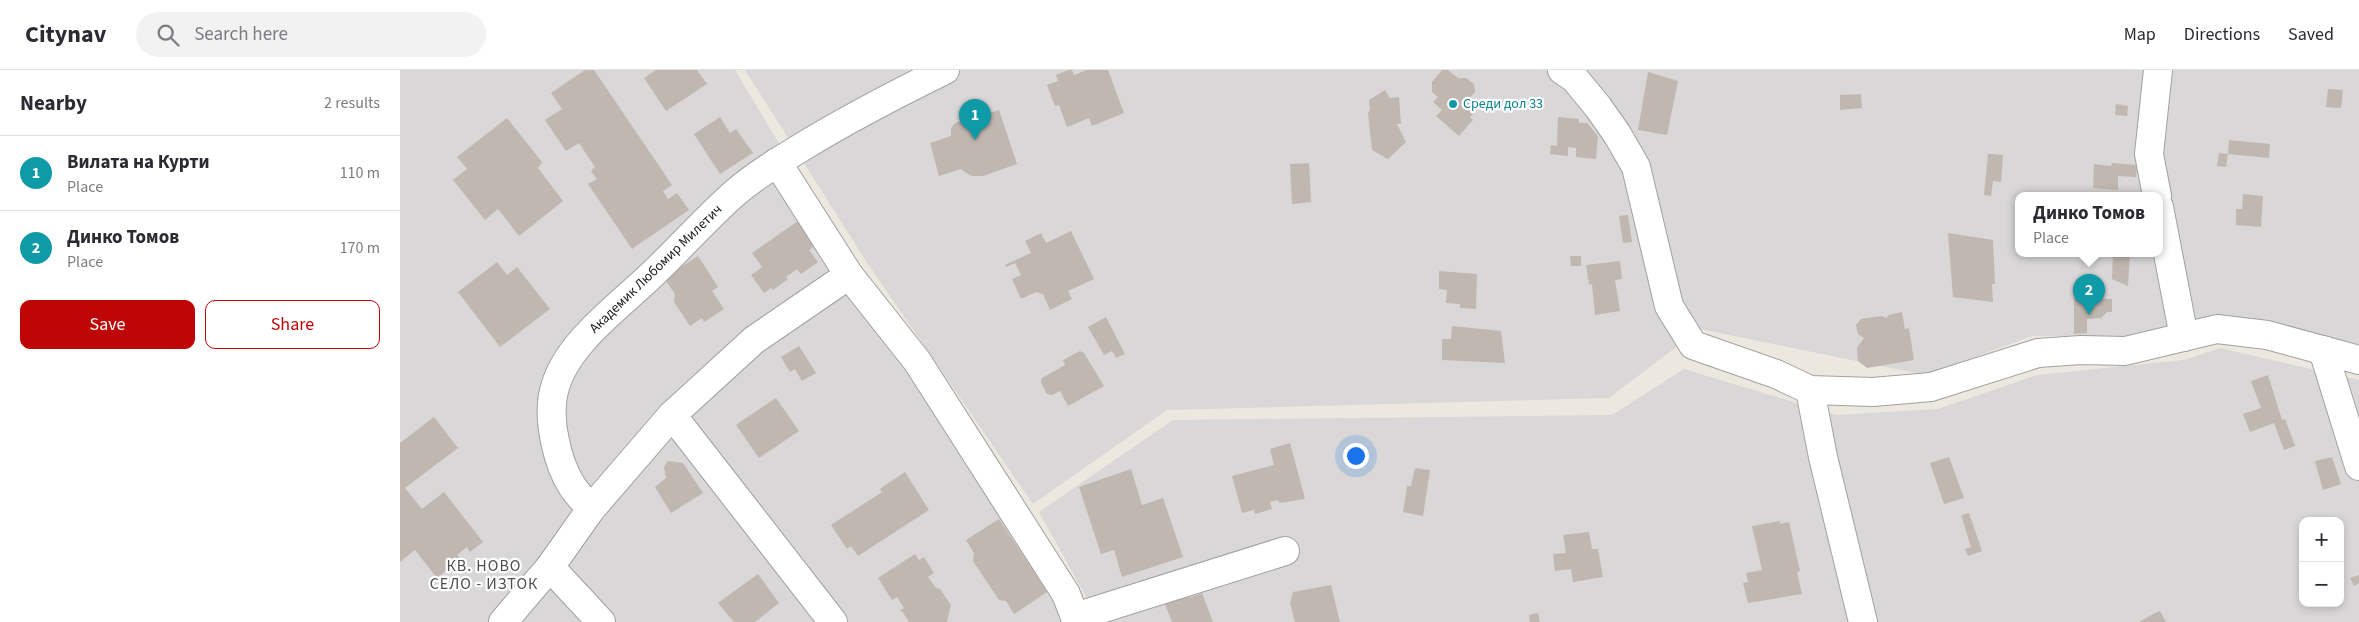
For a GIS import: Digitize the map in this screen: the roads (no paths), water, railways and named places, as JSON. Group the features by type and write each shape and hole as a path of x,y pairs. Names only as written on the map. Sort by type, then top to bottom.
{"street":[{"name":"Академик Любомир Милетич","path":"591,509 571,486 559,456 553,431 554,391 561,374 579,344 605,316 671,258 736,191 777,162 855,115 945,70"},
{"path":"1562,70 1574,79 1598,108 1617,134 1636,167 1668,306 1693,345 1776,374 1810,390 1873,392 1932,387 2038,353 2081,350 2124,351 2217,329 2267,335 2359,360"},
{"path":"2156,192 2149,154 2158,70"},
{"path":"777,162 849,275 917,361 1066,594 1076,619 1285,551"},
{"path":"2163,228 2184,337"},
{"path":"503,622 550,567 591,509 672,415 754,340 849,275"},
{"path":"2324,350 2359,466"},
{"path":"1810,390 1822,457 1863,622"},
{"path":"672,415 833,622"},
{"path":"550,567 601,622"}],"place":[{"name":"Среди дол 33","path":"1453,104"},
{"name":"Вилата на Курти","path":"975,140"},
{"name":"Динко Томов","path":"2089,315"}],"district":[{"name":"КВ. НОВО СЕЛО - ИЗТОК","path":"484,575"}]}
